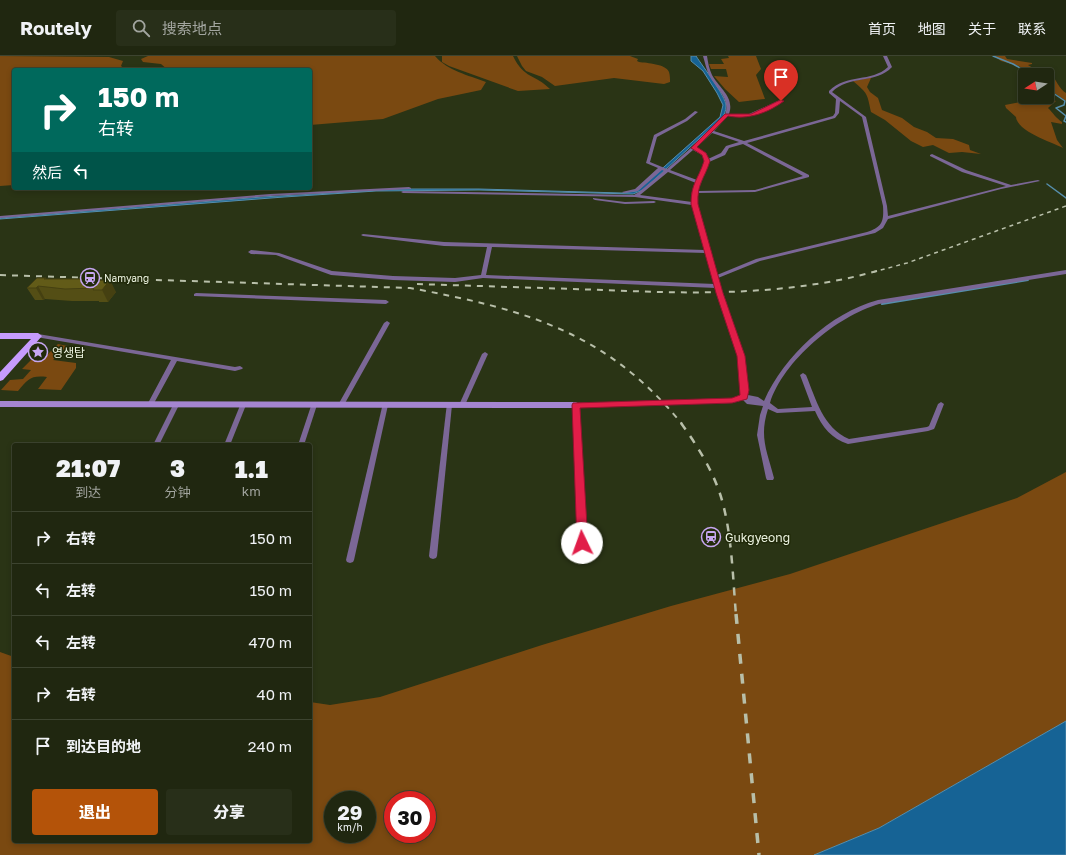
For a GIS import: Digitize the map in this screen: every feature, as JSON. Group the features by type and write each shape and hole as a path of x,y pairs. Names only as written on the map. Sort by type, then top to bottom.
{"main road":[{"path":"0,336 38,336"},
{"path":"0,378 38,336"}],"street":[{"path":"0,217 270,195 383,188 625,192 636,190 693,148 727,115 729,107 727,99 710,74 705,56"},
{"path":"716,277 758,260 874,231 883,226 886,218 885,206 864,117 830,92 834,88 852,80 883,74 890,67 884,56"},
{"path":"707,161 723,154 727,147 834,116 837,113 838,99"},
{"path":"727,115 752,115 781,101"},
{"path":"696,112 686,120 655,136 648,163 697,182"},
{"path":"694,192 755,191 807,176 743,142 710,130"},
{"path":"693,148 704,154 707,161 703,174 697,182 694,192 694,204 718,286 741,356 745,390 744,397"},
{"path":"932,155 964,171 1011,186"},
{"path":"635,196 642,193 664,169"},
{"path":"886,218 938,203 1038,181"},
{"path":"404,192 635,196 694,204"},
{"path":"581,195 618,202 668,201"},
{"path":"363,235 444,244 709,252"},
{"path":"483,276 490,245"},
{"path":"251,252 277,254 331,273 409,279 456,280 483,276 718,286"},
{"path":"770,478 760,432 766,404 776,382 788,363 806,345 840,319 861,307 878,302 1066,272"},
{"path":"196,295 386,302"},
{"path":"341,405 387,323"},
{"path":"38,336 235,369 240,368"},
{"path":"462,405 485,354"},
{"path":"150,405 175,359"},
{"path":"803,375 817,409 834,434 841,440 848,442 928,430 932,427 941,404"},
{"path":"744,397 749,402 766,404 777,411 817,409"},
{"path":"0,404 576,405 732,401 744,397"},
{"path":"157,443 176,405"},
{"path":"228,443 243,405"},
{"path":"302,443 314,405"},
{"path":"350,560 385,405"},
{"path":"433,556 450,405"},
{"path":"576,405 582,543"}],"shaded area":[{"path":"0,56 109,57 123,61 121,66 124,68 12,68 12,185 0,186"},
{"path":"148,56 435,56 452,69 486,82 481,90 438,99 383,119 312,125 312,68 166,68 161,64 143,62 141,59"},
{"path":"442,56 513,56 521,69 545,84 550,89 518,91 449,66 442,62"},
{"path":"517,56 630,56 638,59 637,61 639,62 656,64 664,67 669,72 670,82 664,84 614,78 555,86 542,77 526,71"},
{"path":"728,56 756,56 761,69 756,75 765,99 739,102 725,89 714,76 728,77 726,69 711,69 709,64 724,64 721,59 729,58"},
{"path":"994,56 1005,56 1007,59 1032,63 1028,65 1033,68 1022,68 1001,61"},
{"path":"874,77 871,78 867,87 870,92 878,98 882,110 902,118 914,127 927,132 936,138 953,139 969,145 970,150 981,154 962,152 949,153 933,145 923,147 911,141 885,120 871,112 866,94 853,81"},
{"path":"1054,78 1061,89 1066,93 1066,101 1054,93"},
{"path":"1018,102 1018,104 1053,104 1048,108 1062,122 1062,124 1051,122 1057,140 1063,148 1035,136 1022,127 1016,117 1006,108 1005,105"},
{"path":"58,344 67,346 53,360 76,363 76,368 61,390 38,389 47,377 33,377 24,383 18,391 1,390 10,380 23,379 31,370 22,369 31,360 43,359"},
{"path":"1066,472 1066,721 879,828 814,855 0,855 0,652 12,656 12,843 312,843 312,702 330,705 380,697 542,645 671,606 790,574 1017,498"}],"water":[{"path":"691,56 696,56 714,81 725,101 726,110 722,118 643,190 633,194 479,190 376,191 0,219 262,197 400,189 479,189 622,193 637,191 720,117 723,105 703,71 691,61"},
{"path":"1066,721 1066,855 814,855 879,828"}],"building":[{"path":"37,278 84,279 83,281 110,280 102,290 93,290 94,288 65,289 38,286 36,288 27,288"}],"waterway":[{"path":"993,56 1020,68"},
{"path":"1054,94 1065,101 1064,105 1056,108 1066,116 1064,121 1066,122"},
{"path":"1047,184 1066,198"},
{"path":"882,304 1028,280"}],"railway":[{"path":"875,271 907,263 1066,206"},
{"path":"417,284 707,292 775,289 809,285 875,271"},
{"path":"0,275 410,288 451,296 526,316 560,329 592,346 623,366 653,392 682,424"},
{"path":"681,423 707,463 721,496 729,534 736,615"},
{"path":"736,614 759,855"}],"place":[{"name":"Namyang","path":"90,278"},
{"name":"영생탑","path":"38,352"},
{"name":"Gukgyeong","path":"711,537"}],"route":[{"path":"582,543 576,405 732,401 744,397 745,390 741,356 728,321 694,204 694,192 697,182 703,174 707,161 704,154 693,148 727,115 752,115 781,101"}]}
